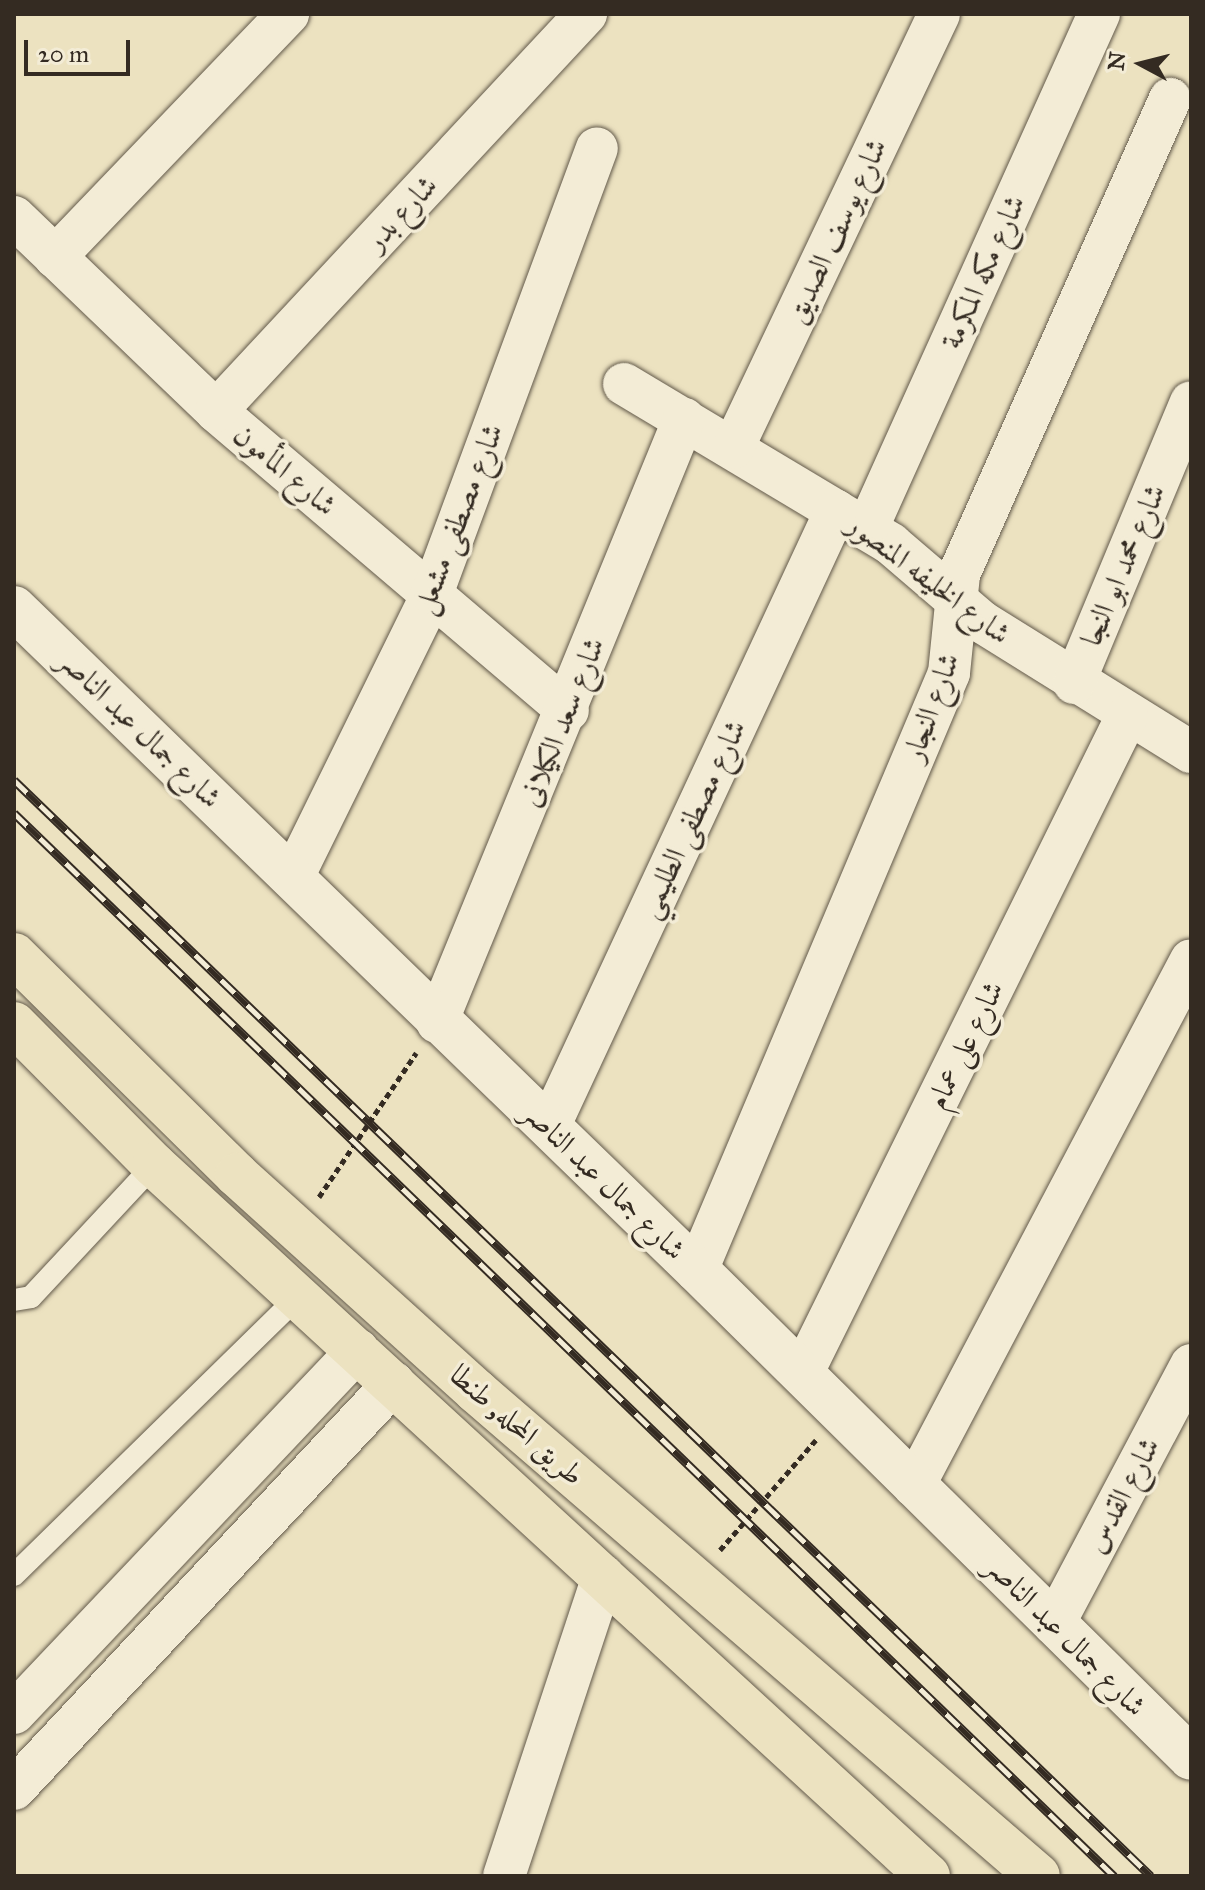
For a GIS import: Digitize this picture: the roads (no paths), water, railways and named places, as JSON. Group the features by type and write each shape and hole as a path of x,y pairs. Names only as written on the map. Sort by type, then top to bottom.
{"main road":[{"name":"طريق المحله, طنطا","path":"14,955 299,1231 1038,1876"},
{"name":"طريق المحله, طنطا","path":"14,1024 154,1165 928,1876"},
{"path":"719,1683 759,1632"}],"street":[{"path":"55,257 288,14"},
{"name":"شارع بدر","path":"216,411 586,14"},
{"name":"شارع يوسف الصديق","path":"733,448 939,14"},
{"name":"شارع مكه المكرمة","path":"851,519 1099,14"},
{"name":"شارع النجار","path":"697,1270 949,673 957,636 959,574 1170,99"},
{"name":"شارع مصطفى مشعل","path":"293,877 432,594 597,149"},
{"name":"شارع المأمون","path":"14,217 216,411 568,711"},
{"name":"شارع الخليفه المنصور","path":"624,384 851,519 956,597 982,622 1127,716 1190,748"},
{"name":"شارع محمد ابو النجا","path":"1074,683 1191,402"},
{"name":"شارع سعد الكيلانى","path":"437,1022 568,711 684,419"},
{"name":"شارع مصطفى الطليمي","path":"549,1127 851,519"},
{"name":"شارع جمال عبد الناصر","path":"14,608 293,877 437,1022 697,1270 1054,1624 1190,1753"},
{"name":"شارع على عمام","path":"802,1374 1127,716"},
{"path":"914,1486 1191,960"},
{"path":"14,1713 358,1350"},
{"name":"شارع القدس","path":"1054,1624 1191,1365"},
{"path":"14,1789 394,1383"},
{"path":"504,1876 603,1576"}],"lane":[{"path":"14,1300 31,1297 154,1165"},
{"path":"14,1575 299,1296"}],"railway":[{"path":"14,780 1151,1876"},
{"path":"14,813 1114,1876"}]}
